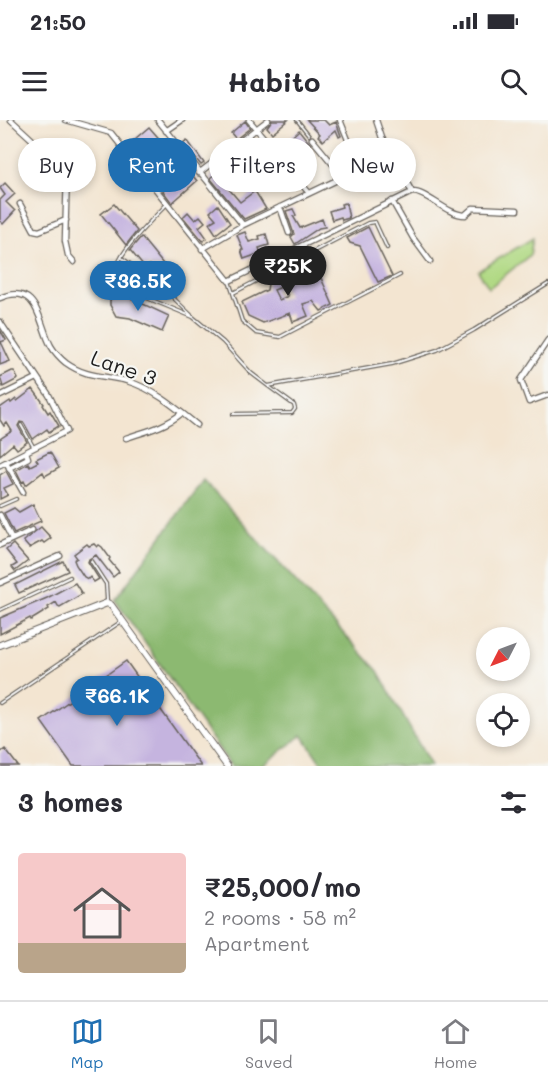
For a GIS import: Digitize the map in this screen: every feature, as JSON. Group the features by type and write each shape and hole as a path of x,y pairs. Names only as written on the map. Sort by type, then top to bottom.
{"street":[{"path":"11,120 67,174 65,241 68,255 74,262"},
{"path":"66,120 111,133 229,281 412,192 421,193 429,200 458,215 465,215 473,208 517,210"},
{"path":"158,120 243,225"},
{"path":"166,131 182,120"},
{"path":"249,120 309,193"},
{"path":"200,173 268,120"},
{"path":"340,120 347,138"},
{"path":"376,120 382,138"},
{"path":"310,137 329,161"},
{"path":"202,249 243,225 329,184"},
{"path":"392,201 413,238 430,261"},
{"path":"20,204 34,230 39,231 66,220"},
{"path":"280,207 289,233"},
{"name":"Lane 3","path":"0,298 7,295 21,295 31,300 42,318 51,345 65,362 88,375 128,381 164,399 197,425"},
{"path":"0,322 49,395 67,431 0,465"},
{"path":"548,340 521,380 530,402 548,395"},
{"path":"0,396 37,378"},
{"path":"126,438 170,423 182,413"},
{"path":"9,468 27,459 26,452"},
{"path":"6,462 23,492"},
{"path":"0,515 12,539"},
{"path":"0,544 32,530"},
{"path":"0,583 60,556"},
{"path":"0,645 107,603 227,766"}],"lane":[{"path":"297,120 310,137"},
{"path":"167,204 122,258 115,276 130,291 194,317"},
{"path":"232,293 368,223 375,222 387,248"},
{"path":"122,258 162,287 223,342 251,374 288,399 296,409 292,413 233,414"},
{"path":"229,281 242,321 256,333 280,338 400,275"},
{"path":"268,386 392,364 437,350 548,284"},
{"path":"21,425 34,448"},
{"path":"0,506 16,500"},
{"path":"91,561 106,584 107,603"},
{"path":"0,610 70,577"},
{"path":"0,704 122,621"}],"green space":[{"path":"533,238 530,255 489,288 478,271"},
{"path":"203,480 378,671 431,766 323,766 302,735 262,766 231,766 115,600"}],"building":[{"path":"272,120 288,120 272,133 267,127"},
{"path":"307,120 324,120 329,125 336,122 341,136 339,137 336,130 323,141 318,136 320,134"},
{"path":"245,121 250,128 237,138 231,133"},
{"path":"149,127 159,138 136,138"},
{"path":"299,130 305,138 291,138"},
{"path":"197,154 204,163 201,165 197,160"},
{"path":"5,183 15,194 6,202 15,211 3,224 0,221 0,200 5,195 0,188"},
{"path":"164,192 184,192 172,203"},
{"path":"222,192 232,192 240,202 256,192 266,209 244,219"},
{"path":"346,203 349,218 342,220 341,217 332,220 329,211 342,207 341,204"},
{"path":"114,204 137,231 126,245 101,214"},
{"path":"218,205 230,223 216,234 209,223 216,219 210,212"},
{"path":"293,209 296,215 293,216 300,228 322,219 325,227 319,228 295,244 291,237 294,234 286,211"},
{"path":"188,212 195,220 200,216 205,222 199,227 207,238 203,241 183,217"},
{"path":"368,227 392,276 378,282 360,246 350,243 347,238"},
{"path":"245,232 249,242 260,239 259,236 266,234 269,245 259,248 261,253 244,259 237,235"},
{"path":"141,237 163,264 158,268 156,266 153,269 150,265 144,267 130,250"},
{"path":"317,269 333,305 321,311 313,301 303,304 308,316 293,322 290,313 263,323 248,316 242,302 267,290 269,278 287,271 291,280","holes":["284,286 288,296 279,300 274,290"]},
{"path":"116,295 128,297 169,316 162,332 130,318 116,316 110,300"},
{"path":"0,330 6,340 1,342 10,361 0,365"},
{"path":"12,371 18,379 3,387 0,377"},
{"path":"33,389 59,426 49,432 47,429 33,439 24,423 20,422 18,426 27,442 17,449 13,444 0,455 0,439 12,431 7,423 4,426 0,420 0,408 10,401 11,403 16,399 17,401"},
{"path":"50,452 59,468 45,476 43,472 26,485 24,481 22,482 16,470 28,463 30,466 38,462 36,459"},
{"path":"6,471 13,484 4,488 8,495 0,499 0,475"},
{"path":"33,504 41,521 14,533 4,513 14,508 19,512"},
{"path":"41,527 51,538 29,548 23,541"},
{"path":"13,544 28,561 15,571 12,567 17,564 6,550"},
{"path":"87,544 102,547 119,572 113,577 96,555 88,562 99,579 94,582 90,577 88,579 84,577 76,565 74,560 77,558 74,554"},
{"path":"63,561 68,571 19,593 15,585"},
{"path":"75,583 82,594 60,607 56,602 31,620 30,618 0,634 0,618"},
{"path":"126,661 201,766 73,766 41,721"},
{"path":"5,749 18,766 0,766 0,753"}]}
